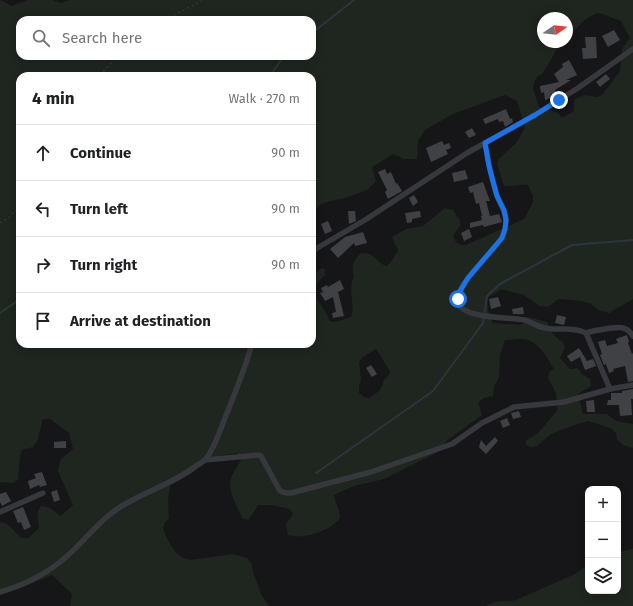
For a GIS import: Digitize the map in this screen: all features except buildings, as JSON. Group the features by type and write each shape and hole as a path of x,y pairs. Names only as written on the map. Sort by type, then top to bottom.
{"street":[{"path":"316,249 365,220 419,183 578,88 633,49"},
{"path":"485,143 497,196 504,210 506,220 505,229 502,238 473,272 460,291 458,299 460,307 464,310 492,318 524,320 545,328 579,329 586,333 610,389"},
{"path":"586,333 593,330 622,327 629,330 633,336"},
{"path":"0,592 20,586 45,573 66,557 101,521 114,510 127,502 166,484 205,460 217,439 241,380 251,348"},
{"path":"205,460 259,455 262,456 280,491 291,493 371,472 452,444 482,423 514,407 564,402 610,389 633,385"},
{"path":"0,512 43,493"}],"path":[{"path":"173,16 203,0"},
{"path":"103,72 114,60"},
{"path":"0,223 16,210"}],"shaded area":[{"path":"0,0 12,6 27,0 53,0 61,3 69,0 633,0 633,299 609,313 598,310 591,304 582,301 558,299 548,307 540,306 524,295 501,289 488,298 487,305 493,323 521,325 528,317 547,322 553,334 565,346 560,358 570,369 578,368 582,374 590,379 591,386 578,394 583,414 607,414 616,421 633,424 633,448 623,445 617,439 616,433 612,429 589,421 551,434 537,446 531,447 526,445 526,440 537,434 557,411 556,393 548,378 549,372 554,369 548,359 537,345 527,340 520,339 505,340 500,355 499,378 494,386 493,396 484,398 478,403 482,415 449,439 434,454 384,479 354,486 334,495 340,518 330,527 316,533 301,536 288,535 286,524 293,514 290,509 272,505 258,505 248,520 242,518 230,488 230,481 242,458 237,453 212,457 191,474 170,486 168,500 169,518 165,522 163,528 172,548 184,558 190,560 233,554 247,558 251,563 262,596 269,606 70,606 72,594 52,575 0,595 0,522 10,526 22,538 28,538 39,528 37,514 41,506 50,508 61,516 73,505 58,471 60,460 73,449 69,433 50,419 43,419 37,442 33,447 22,450 18,480 13,483 0,482","holes":["537,12 573,12 573,31 586,19 597,13 621,21 630,38 622,49 620,71 602,95 596,97 585,95 579,97 574,100 574,111 562,118 558,113 539,107 533,88 534,82 537,77 542,74 558,48 537,48","376,349 390,371 379,391 369,398 364,397 359,393 361,380 359,362 363,357"]},
{"path":"323,268 325,269 325,276 316,287 316,273"},
{"path":"633,549 633,606 485,606 498,602 516,600 575,574 585,567 585,594 621,594 621,551"}],"waterway":[{"path":"316,30 354,0"},
{"path":"273,72 281,60"},
{"path":"316,473 433,391 483,323 487,296 500,284 572,245 633,240"},
{"path":"0,313 16,302"}],"route":[{"path":"458,299 460,291 468,278 502,238 505,229 506,220 504,210 497,196 485,143 559,100"}]}
